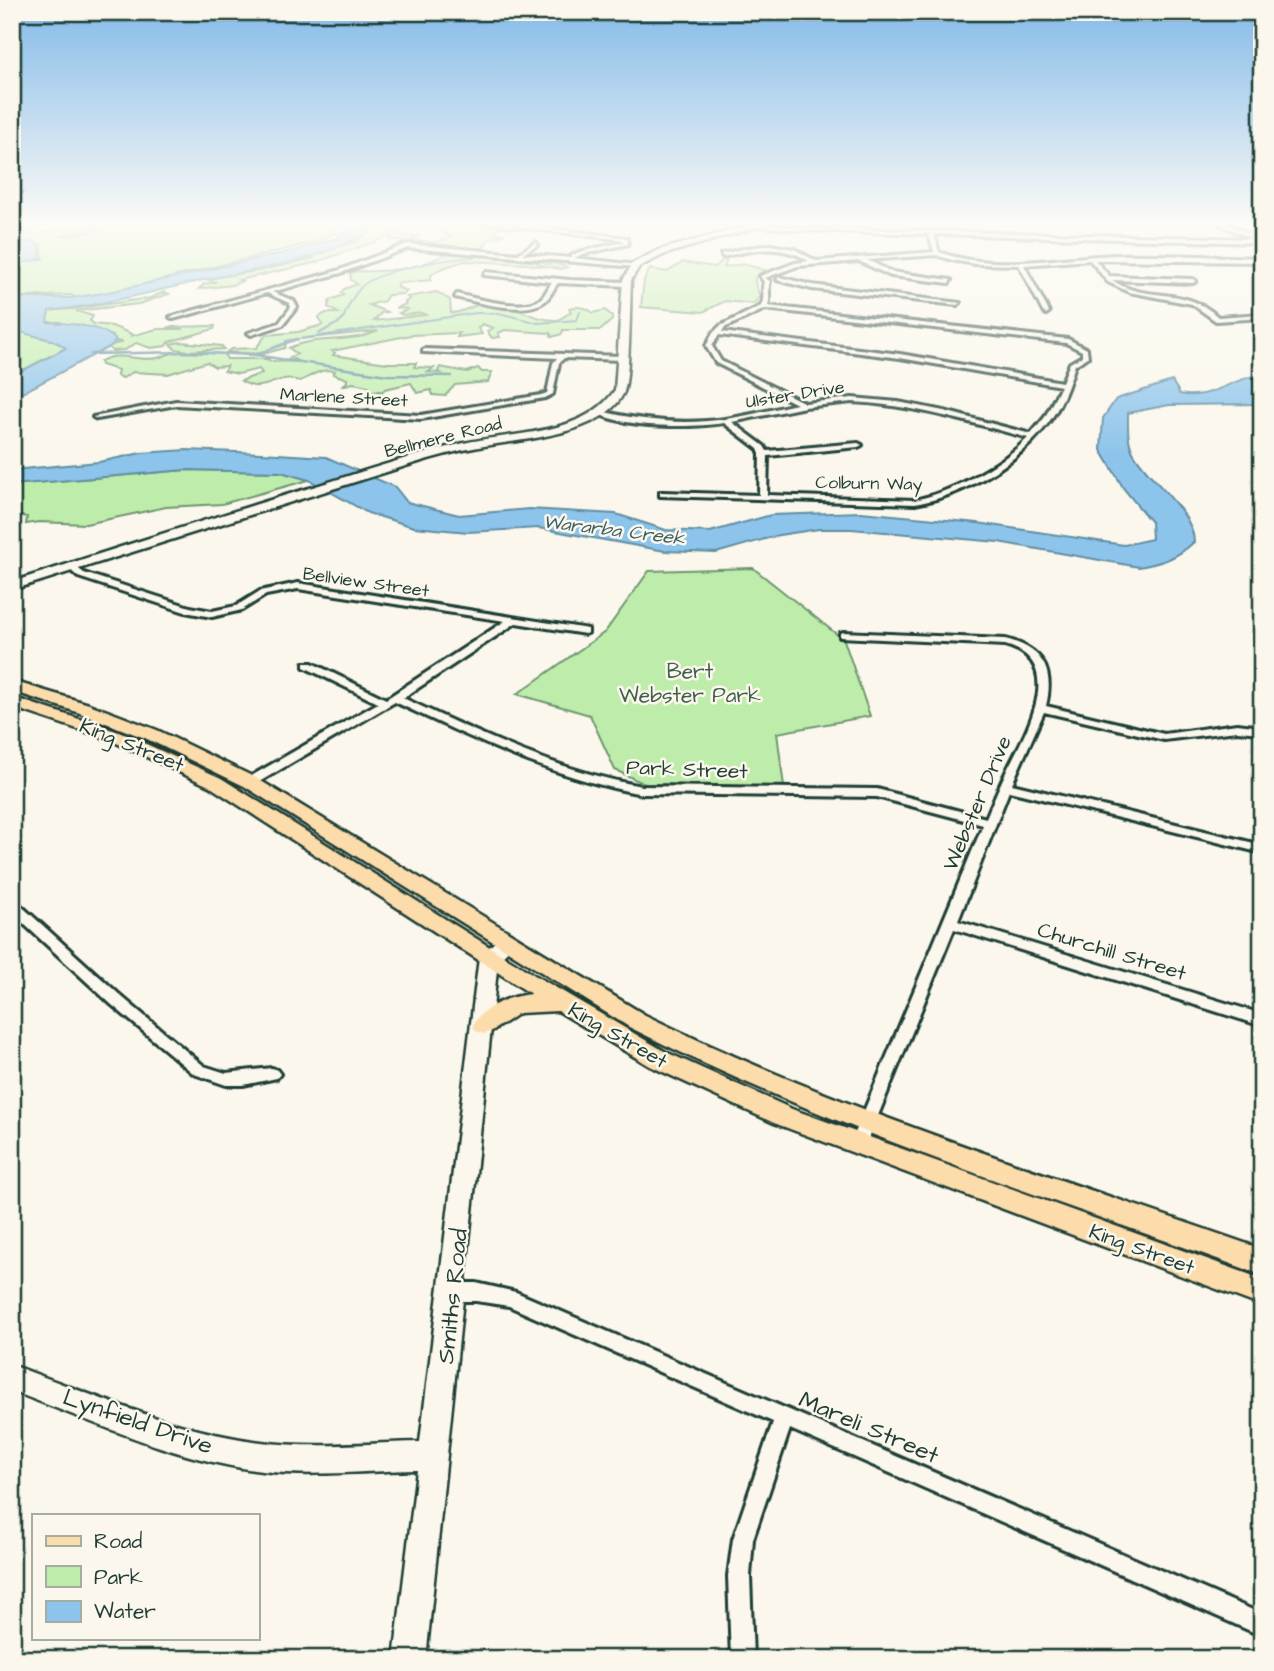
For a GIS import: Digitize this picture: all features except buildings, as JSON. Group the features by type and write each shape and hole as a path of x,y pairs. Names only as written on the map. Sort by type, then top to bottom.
{"main road":[{"path":"600,413 618,396 625,300"},
{"name":"Bellmere Road","path":"12,586 389,467 467,445 551,431 600,413"},
{"name":"King Street","path":"12,686 140,729 250,782 498,949 560,1002 658,1059 783,1116 863,1134 1262,1262"},
{"name":"King Street","path":"12,702 109,732 183,764 498,949 692,1049 796,1095 863,1134 1262,1293"},
{"name":"Smiths Road","path":"410,1659 484,1025 498,949"},
{"path":"484,1025 517,1002 560,1002"},
{"name":"Lynfield Drive","path":"12,1378 176,1439 209,1448 264,1457 434,1456"}],"street":[{"path":"173,317 242,300"},
{"path":"251,333 281,324 294,306 287,300"},
{"path":"478,300 530,304 543,300"},
{"path":"767,300 764,307 722,327 709,346 718,362 805,405"},
{"path":"931,300 957,303"},
{"path":"1040,300 1046,312"},
{"path":"1192,300 1208,309 1216,318 1262,316"},
{"name":"Colburn Way","path":"663,494 763,495 915,502 938,499 1014,456 1034,438 1066,385 1072,364 1085,357 1086,350 1068,341 764,307"},
{"path":"716,333 900,356 1066,385"},
{"path":"425,351 622,358"},
{"name":"Marlene Street","path":"97,417 165,401 421,417 550,394 556,363 561,357"},
{"name":"Ulster Drive","path":"600,413 662,424 726,421 805,405 852,400 886,401 913,405 1034,438"},
{"path":"726,421 761,448 764,454 763,495"},
{"path":"764,454 858,445"},
{"name":"Bellview Street","path":"71,566 81,575 203,613 225,613 263,593 298,586 585,631"},
{"path":"250,782 391,701 514,620"},
{"name":"Webster Drive","path":"843,635 1005,642 1019,645 1030,650 1044,682 1040,708 1005,786 863,1134"},
{"name":"Park Street","path":"308,665 499,747 609,785 642,790 877,793 991,823"},
{"path":"1040,708 1164,737 1178,738 1235,726 1262,730"},
{"path":"1005,786 1262,849"},
{"path":"14,909 199,1070 214,1079 231,1080 272,1074"},
{"name":"Churchill Street","path":"949,923 1262,1020"},
{"name":"Mareli Street","path":"453,1292 476,1292 510,1298 1262,1625"},
{"path":"742,1659 739,1576 743,1539 784,1419"}],"green space":[{"path":"151,300 139,304 76,311 93,316 90,321 94,324 112,326 132,334 131,336 157,329 184,329 167,328 170,327 215,326 214,329 168,342 166,346 151,348 136,343 125,350 112,351 107,346 123,342 113,341 113,336 57,325 60,322 43,322 45,310"},
{"path":"330,300 385,300 369,305 387,312 381,313 374,321 426,315 399,313 409,309 396,308 408,300 450,300 451,313 488,303 497,304 549,320 558,320 571,312 569,308 579,307 593,313 605,310 612,316 612,320 601,330 563,330 562,334 552,337 550,333 505,330 498,333 500,337 492,338 487,331 493,328 482,324 478,328 482,334 457,337 459,333 411,335 332,351 335,353 333,355 387,363 416,363 414,367 434,368 428,372 441,373 438,371 440,367 467,372 478,368 482,372 492,372 488,382 455,385 445,396 433,395 431,390 417,393 411,383 385,389 377,396 380,391 372,391 368,386 353,383 341,386 347,379 329,370 300,381 286,379 253,386 241,381 262,373 259,369 238,374 224,371 227,366 215,367 207,362 168,374 133,372 123,378 117,376 118,370 101,365 100,362 114,357 154,359 174,352 188,351 175,349 170,344 181,342 222,346 224,349 190,351 224,354 227,359 299,362 290,357 297,354 289,348 378,331 290,340 286,342 285,348 263,354 227,352 231,349 256,348 266,335 298,332 322,325 319,317 326,313 338,313 328,307"},
{"path":"642,300 757,300 754,304 725,301 703,312 641,307"},
{"path":"12,328 54,341 66,348 12,376"},
{"path":"186,470 281,472 309,480 222,504 166,507 86,524 26,524 27,517 12,514 12,485"},
{"name":"Bert Webster Park","path":"753,568 844,640 870,716 777,733 784,787 645,784 615,770 590,715 517,694 605,632 649,571"}],"water":[{"path":"12,300 117,300 49,311 47,322 93,328 116,340 111,346 12,398 12,376 66,348 54,341 12,328"},
{"name":"Wararba Creek","path":"1262,374 1262,404 1169,405 1128,413 1129,438 1133,452 1179,507 1192,530 1194,542 1169,559 1139,567 998,542 851,529 819,529 779,535 716,553 665,551 538,528 468,532 414,527 368,513 309,480 281,472 186,470 12,485 12,470 99,462 141,453 187,450 261,453 326,457 395,487 407,502 459,515 529,509 616,514 666,530 710,532 771,515 861,512 978,523 1124,545 1152,539 1151,522 1124,489 1101,450 1103,418 1116,399 1172,381 1180,394 1201,394"}],"waterway":[{"path":"318,334 342,321 352,300"},
{"path":"295,340 476,313 499,313 538,323 577,320 580,312"},
{"path":"254,355 295,340"},
{"path":"286,341 295,340"},
{"path":"91,354 185,352 254,355"},
{"path":"254,355 387,375 452,376"}]}
